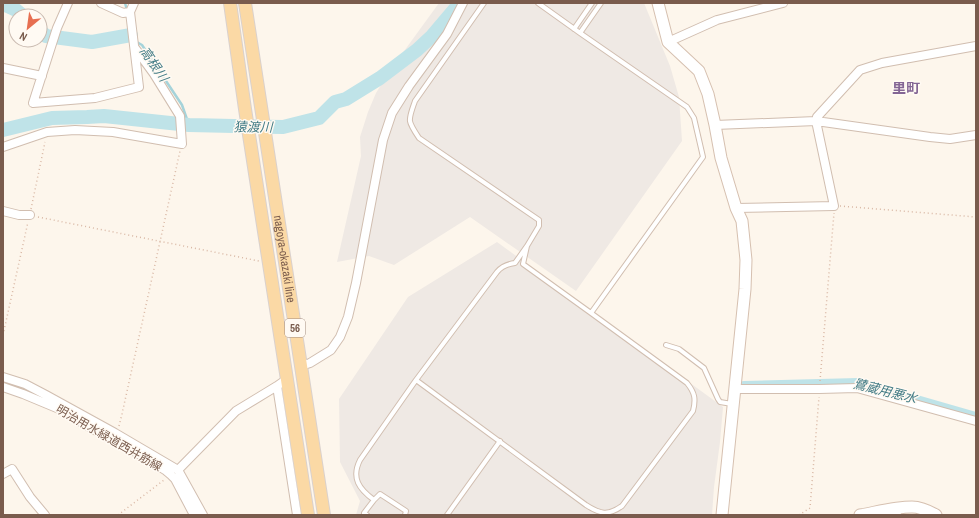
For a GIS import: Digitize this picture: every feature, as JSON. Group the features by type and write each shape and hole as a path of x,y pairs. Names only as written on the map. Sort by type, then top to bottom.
{"main road":[{"name":"nagoya-okazaki line","path":"230,3 269,263 282,383 308,515"},
{"name":"nagoya-okazaki line","path":"245,3 324,515"}],"street":[{"path":"68,3 57,28 33,103 95,98 139,86 130,12 134,3"},
{"path":"101,3 123,13 130,12"},
{"path":"301,366 310,363 331,350 340,337 348,317 356,283 384,140 392,113 409,86 447,34 463,3"},
{"path":"658,3 668,42 700,71 708,94 721,158 736,208 742,221 746,260 745,289 722,515"},
{"path":"668,42 717,20 783,3"},
{"path":"736,208 834,206 816,121 817,117 860,70 882,62 976,46"},
{"path":"3,147 47,132 75,130 113,132 182,142 180,116 154,74 134,48"},
{"path":"3,68 42,76"},
{"path":"715,125 816,121 950,139 976,134"},
{"path":"3,211 19,215 30,215"},
{"path":"3,377 32,388 115,433 174,472 203,515"},
{"path":"174,472 236,411 282,383 297,515"},
{"name":"明治用水緑道西井筋線","path":"3,387 59,409 165,470 174,472 175,479 194,515"},
{"path":"735,388 857,388 976,421"},
{"path":"3,474 12,469 30,497 45,515"},
{"path":"860,515 885,510 913,507 924,509 936,515"},
{"path":"886,515 897,515"}],"lane":[{"path":"374,500 360,487 356,477 357,465 360,460 416,380 497,272 508,264 515,263 539,226 539,220 419,138 412,128 409,120 416,102 484,3"},
{"path":"538,3 687,107 694,118 703,157 591,313"},
{"path":"574,29 592,3"},
{"path":"580,33 601,3"},
{"path":"416,380 595,510 610,514 622,506 693,411 695,404 692,390 687,383 523,264 527,246"},
{"path":"666,345 678,349 704,368 720,402 733,404"},
{"path":"447,515 500,441"},
{"path":"367,515 364,513 380,494 406,511 406,515"}],"path":[{"path":"3,335 47,132"},
{"path":"115,433 122,414 182,142"},
{"path":"820,377 834,206 976,218"},
{"path":"30,215 269,263"},
{"path":"799,515 810,508 819,389"},
{"path":"118,515 174,472"}],"shaded area":[{"path":"439,3 644,3 670,66 679,97 682,141 576,291 470,217 394,265 369,256 337,262 361,156 360,137 368,112 376,93 391,69"},
{"path":"497,242 723,407 712,515 356,515 360,501 340,462 339,399 408,297"}],"waterway":[{"name":"高根川","path":"125,3 127,10"},
{"name":"猿渡川","path":"3,130 52,118 104,116 189,125 283,127 319,118 335,102 346,99 380,78 417,50 432,36 460,3"},
{"path":"3,4 12,8"},
{"path":"48,36 92,42 131,35"},
{"name":"高根川","path":"135,41 142,45 182,105 189,125"},
{"name":"鷺蔵用悪水","path":"744,385 858,382 976,416"}],"district":[{"name":"里町","path":"906,88"}]}
